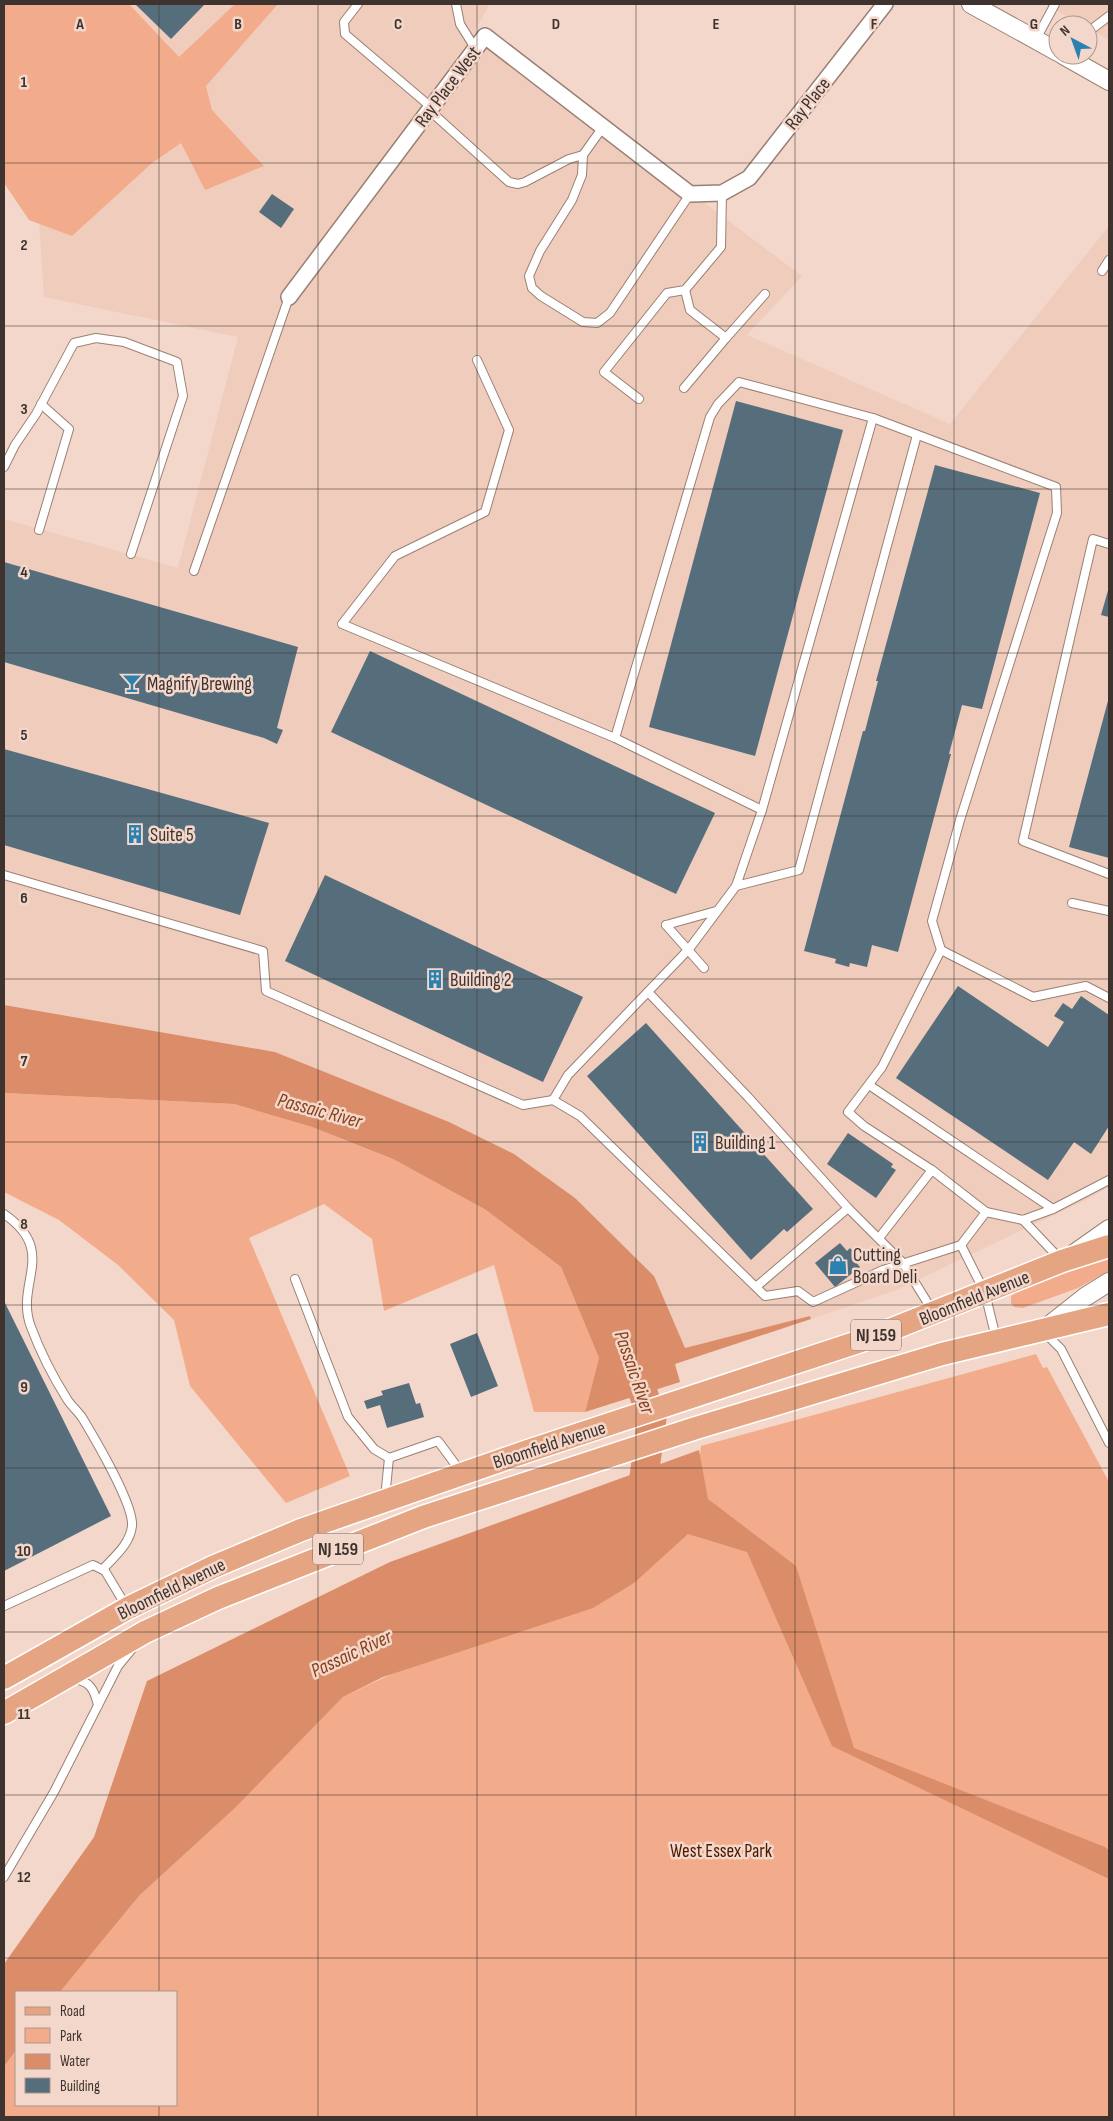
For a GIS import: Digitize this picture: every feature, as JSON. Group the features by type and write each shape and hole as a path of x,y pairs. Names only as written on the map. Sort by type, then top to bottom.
{"main road":[{"name":"Bloomfield Avenue","path":"4,1678 128,1608 213,1567 301,1530 385,1499 860,1341 1062,1261 1109,1246"},
{"name":"Bloomfield Avenue","path":"4,1712 145,1632 218,1598 423,1517 696,1428 942,1354 1109,1314"},
{"path":"128,1608 145,1632"}],"street":[{"name":"Ray Place","path":"722,193 749,178 885,4"},
{"path":"971,4 1048,47"},
{"name":"Ray Place West","path":"289,297 485,36 690,194"},
{"path":"1081,65 1109,81"},
{"path":"690,194 722,193"},
{"name":"NJ 159","path":"1062,1261 1109,1229"},
{"name":"NJ 159","path":"1043,1330 1085,1297 1109,1282"}],"lane":[{"path":"358,4 344,22 345,34 510,182 518,184 525,182 569,159 583,155"},
{"path":"456,4 460,24 475,48"},
{"path":"1036,40 1054,4"},
{"path":"1098,24 1109,16"},
{"path":"603,127 583,155 582,175 572,200 540,251 529,276 532,288 541,296 583,322 597,322 610,313 690,194"},
{"path":"638,399 604,372 667,293 685,290 721,247 722,193"},
{"path":"1102,271 1109,260"},
{"path":"685,290 690,310 726,338"},
{"path":"684,388 765,294"},
{"path":"194,571 289,297"},
{"path":"4,467 14,445 36,414 74,343 96,338 124,342 177,362 183,396 131,554"},
{"path":"477,360 509,430 485,512 395,556 342,624 615,738 762,810"},
{"path":"615,738 710,417 718,404 739,382 873,418 1056,487 1057,512 960,820 932,921 941,950 882,1067 848,1112 864,1126 932,1170 986,1212 1023,1220 1054,1209 1109,1180"},
{"path":"39,530 69,429 41,404"},
{"path":"553,1100 568,1075 688,949 736,886 762,810 873,418"},
{"path":"736,886 799,870 917,435"},
{"path":"1109,544 1093,539 1024,841 1109,874"},
{"path":"4,875 263,951 266,990 523,1105 553,1100 580,1116 765,1296 798,1291 813,1302 903,1263 961,1245 986,1212"},
{"path":"1072,903 1109,911"},
{"path":"704,968 666,925 716,911"},
{"path":"941,950 1033,997 1086,986 1109,998"},
{"path":"648,992 748,1097 848,1208 903,1263 934,1313"},
{"path":"869,1085 1054,1209"},
{"path":"879,1238 932,1170"},
{"path":"756,1286 848,1208"},
{"path":"4,1214 24,1235 32,1255 34,1265 26,1298 31,1326 67,1399 83,1418 130,1512 131,1531 123,1548 103,1569"},
{"path":"1023,1220 1062,1261"},
{"path":"961,1245 984,1293 997,1341"},
{"path":"296,1279 348,1417 374,1449 389,1458"},
{"path":"1043,1330 1061,1349 1109,1443"},
{"path":"389,1458 438,1441 462,1474"},
{"path":"385,1499 389,1458"},
{"path":"4,1606 89,1565 98,1566 103,1569 128,1608"},
{"path":"4,1877 54,1792 118,1666 145,1632"},
{"path":"63,1678 88,1684 94,1690 98,1705"}],"shaded area":[{"path":"129,4 490,4 475,30 802,276 747,335 950,424 1109,226 1109,1186 1092,1197 896,1290 811,1319 810,1316 684,1348 654,1276 575,1198 514,1154 449,1122 275,1052 4,1005 4,519 178,568 238,337 44,297 39,222 194,75"},
{"path":"1044,4 1109,4 1109,40 1098,34 1098,15 1064,15"}],"green space":[{"path":"4,4 129,4 179,57 235,4 278,4 206,86 212,110 264,166 205,190 181,143 152,163 72,236 29,220 4,183"},
{"path":"4,1093 234,1104 312,1127 393,1159 486,1210 561,1267 599,1358 585,1412 534,1412 494,1265 384,1311 372,1239 324,1204 249,1238 350,1476 286,1503 190,1386 174,1320 118,1265 59,1220 4,1192"},
{"path":"1109,1257 1109,1271 1078,1288 1023,1308 1014,1307 1011,1303 1011,1296 1018,1291"},
{"name":"West Essex Park","path":"1036,1354 1043,1368 1047,1367 1109,1482 1109,1850 1105,1847 1109,1855 1109,2117 4,2117 4,2067 15,2051 15,2106 178,2106 178,1991 61,1991 139,1896 235,1808 343,1697 690,1534 701,1446"}],"water":[{"path":"4,1005 275,1052 449,1122 514,1154 575,1198 654,1276 685,1348 810,1316 811,1319 675,1364 680,1382 585,1412 599,1358 561,1267 486,1210 393,1159 312,1127 234,1104 4,1093"},
{"path":"699,1450 708,1499 796,1566 854,1748 1105,1847 1109,1850 1109,1879 832,1746 747,1552 688,1534 634,1583 593,1608 383,1677 343,1697 235,1808 139,1896 61,1991 15,1991 15,2051 4,2067 4,1964 94,1837 147,1681 390,1562"}],"building":[{"path":"135,4 205,4 171,39"},
{"path":"272,194 294,209 281,228 259,212"},
{"path":"736,401 843,430 755,756 649,727"},
{"path":"935,465 1040,493 982,709 962,705 949,754 951,754 898,952 872,945 867,967 850,963 849,967 835,963 836,959 804,951 863,731 865,731 878,681 876,681"},
{"path":"4,562 298,647 277,728 283,730 277,744 264,738 4,662"},
{"path":"1109,587 1109,617 1101,615"},
{"path":"370,651 715,813 676,894 331,732"},
{"path":"1109,697 1109,858 1069,847"},
{"name":"Suite 5","path":"4,749 269,823 240,915 4,845"},
{"name":"Building 2","path":"325,875 583,997 543,1082 285,961"},
{"path":"958,986 1048,1047 1064,1022 1054,1016 1063,1003 1072,1009 1081,996 1109,1015 1109,1126 1091,1154 1074,1142 1048,1180 896,1078"},
{"name":"Building 1","path":"646,1023 813,1209 787,1232 784,1229 751,1260 587,1076"},
{"path":"848,1133 893,1164 891,1167 896,1170 876,1198 827,1164"},
{"name":"Cutting Board Deli","path":"840,1243 847,1251 850,1248 857,1256 853,1259 860,1267 835,1287 815,1263"},
{"path":"4,1301 111,1516 4,1571"},
{"path":"477,1333 498,1386 471,1397 450,1344"},
{"path":"409,1383 416,1404 420,1403 424,1417 387,1428 380,1405 367,1409 364,1401 383,1395 381,1391"}],"waterway":[{"name":"Passaic River","path":"630,1356 652,1418 640,1506 638,1508"}],"place":[{"name":"Magnify Brewing","path":"132,683"},
{"name":"Suite 5","path":"135,834"},
{"name":"Building 2","path":"435,979"},
{"name":"Building 1","path":"700,1142"},
{"name":"Cutting Board Deli","path":"838,1265"}]}
